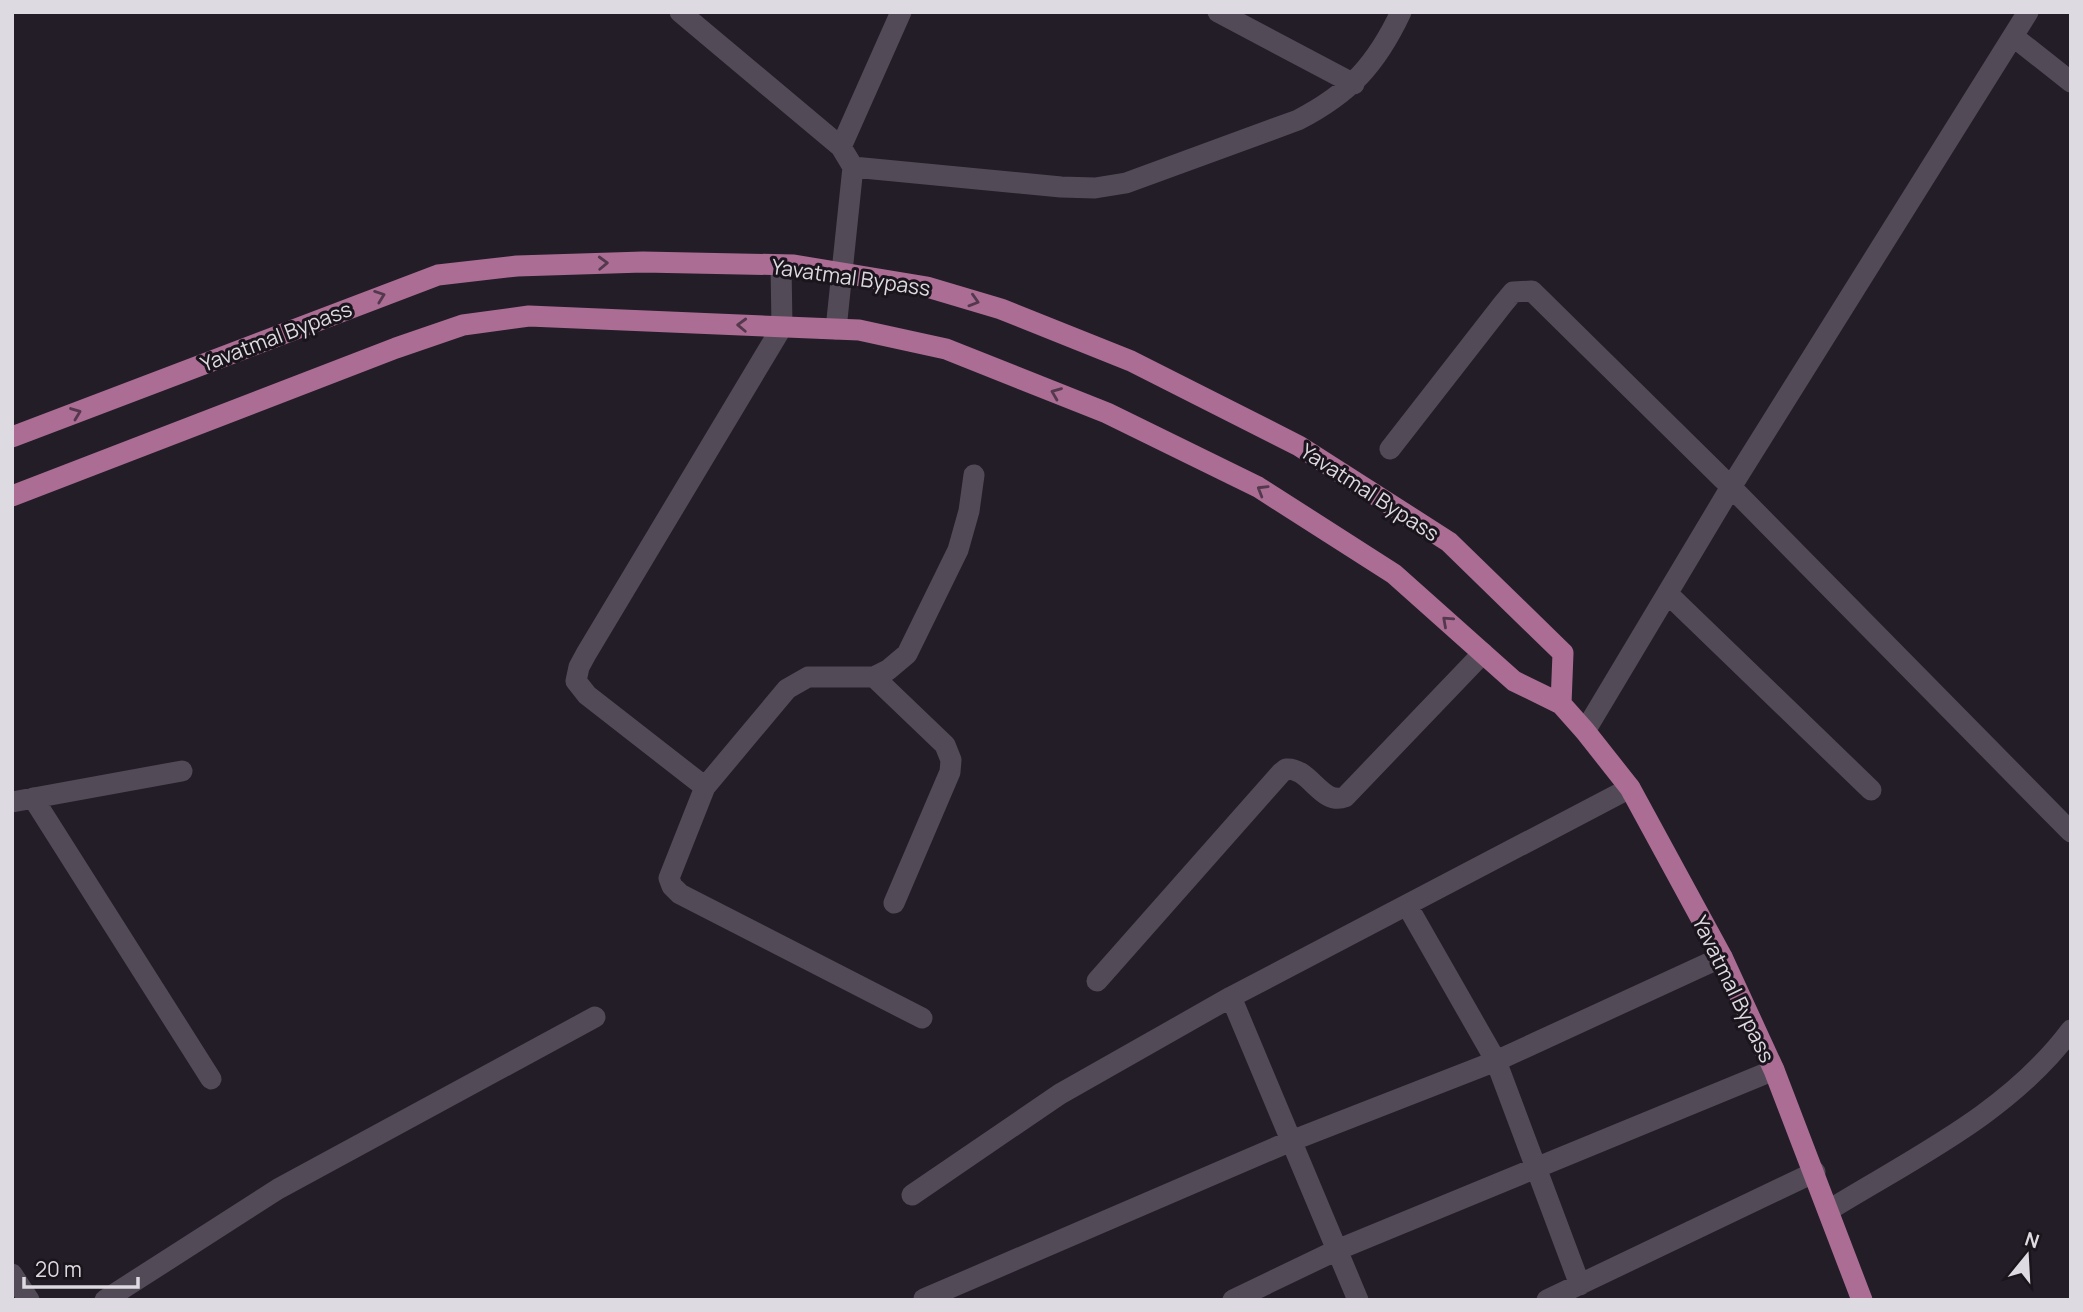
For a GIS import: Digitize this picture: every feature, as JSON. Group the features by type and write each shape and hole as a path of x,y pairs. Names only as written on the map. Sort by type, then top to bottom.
{"main road":[{"name":"Yavatmal Bypass","path":"12,437 438,275 517,267 642,262 781,265 927,287 1001,309 1131,361 1299,446 1449,542 1563,653 1561,704"},
{"name":"Yavatmal Bypass","path":"12,496 396,348 463,325 529,316 859,330 946,349 1107,413 1258,487 1394,574 1514,681 1561,704 1585,731 1630,788 1722,957 1774,1070 1862,1300"}],"street":[{"path":"680,12 841,147 853,167 836,329"},
{"path":"841,147 901,12"},
{"path":"1219,12 1354,84"},
{"path":"853,167 1061,187 1096,188 1126,183 1298,120 1354,84 1382,49 1401,12"},
{"path":"1585,731 1731,487 2028,12"},
{"path":"2014,37 2071,82"},
{"path":"705,787 587,695 576,681 579,667 782,327 781,265"},
{"path":"1390,449 1513,292 1532,291 1731,487 2071,832"},
{"path":"922,1018 680,894 672,886 671,867 705,787 780,696 796,682 820,676 874,677 907,654 958,550 969,512 974,475"},
{"path":"1668,594 1871,790"},
{"path":"1097,981 1286,769 1298,770 1329,796 1339,799 1345,797 1483,653"},
{"path":"874,677 945,745 951,760 950,772 894,903"},
{"path":"182,771 23,800 211,1079"},
{"path":"912,1195 1060,1094 1231,997 1409,907 1630,788"},
{"path":"1409,907 1496,1061 1580,1285"},
{"path":"924,1298 1291,1141 1496,1061 1722,957"},
{"path":"1231,997 1358,1300"},
{"path":"105,1300 278,1189 595,1017"},
{"path":"1829,1210 1987,1114 2030,1079 2071,1031"},
{"path":"1233,1300 1337,1250 1774,1070"},
{"path":"1547,1300 1815,1172"},
{"path":"12,1273 29,1300"}]}
